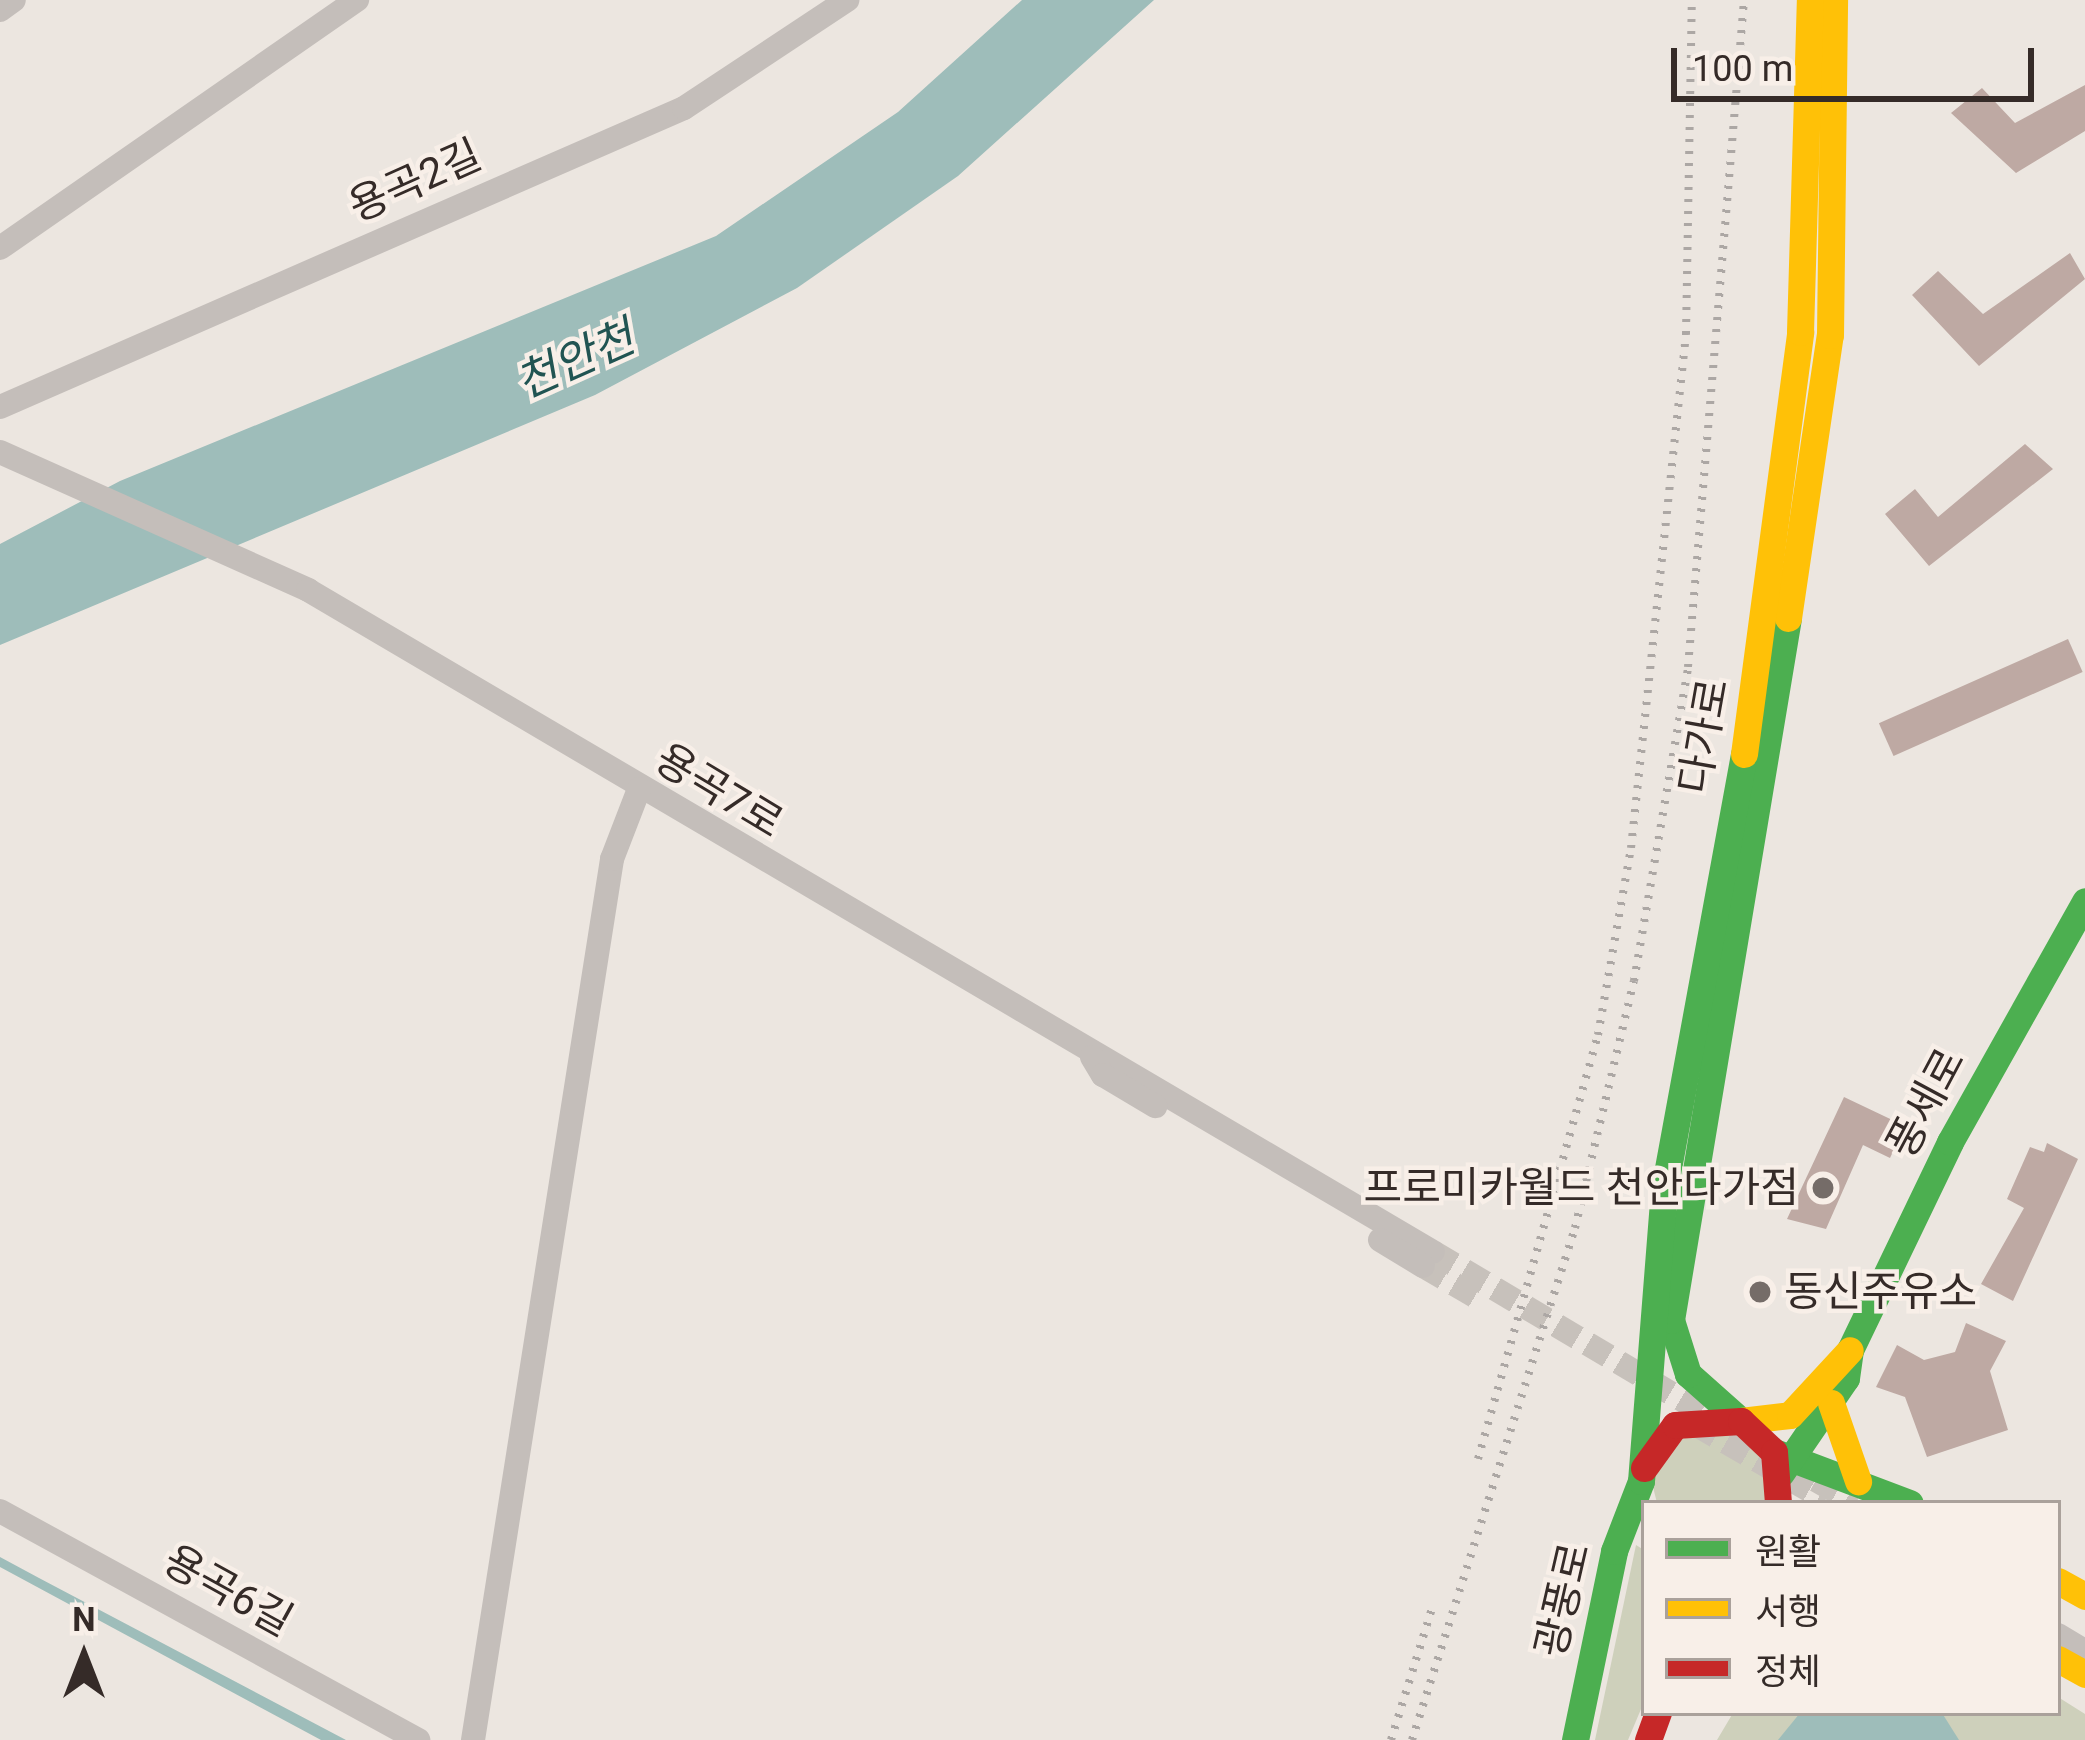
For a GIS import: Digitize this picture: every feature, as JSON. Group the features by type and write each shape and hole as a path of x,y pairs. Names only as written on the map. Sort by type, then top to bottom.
{"street":[{"path":"0,10 14,0"},
{"path":"0,248 357,0"},
{"name":"용곡2길","path":"0,406 684,108 847,0"},
{"name":"다가로","path":"1642,1493 1646,1335 1759,670 1800,332 1810,0"},
{"name":"다가로","path":"1782,1460 1688,1374 1671,1320 1814,466 1830,335 1834,0"},
{"name":"용곡7로","path":"0,452 308,590 1091,1057 1102,1075 1428,1259"},
{"path":"473,1740 612,859 639,789"},
{"name":"풍세로","path":"1782,1460 1831,1403 1850,1350 1950,1142 2085,901"},
{"path":"1606,1581 1646,1335"},
{"name":"풍세로","path":"1642,1493 1657,1439 1675,1425 1696,1416 1741,1421 1790,1415 1850,1350"},
{"path":"1831,1403 1858,1481"},
{"path":"1778,1500 1782,1460 1858,1481 1903,1500"},
{"name":"광풍로","path":"1575,1740 1606,1581 1642,1493"},
{"name":"용곡6길","path":"0,1511 418,1740"}],"green space":[{"path":"1747,1432 1771,1462 1770,1500 1656,1500 1652,1483 1679,1434"},
{"path":"1636,1545 1641,1548 1641,1709 1628,1740 1595,1740"},
{"path":"2061,1699 2085,1714 2085,1740 1717,1740 1731,1716 2061,1716"}],"water":[{"name":"천안천","path":"1022,0 1154,0 958,176 797,288 595,395 0,645 0,544 120,481 716,236 898,112"},
{"path":"0,1557 346,1740 321,1740 0,1567"},
{"path":"1798,1716 1944,1716 1959,1740 1778,1740"}],"building":[{"path":"2085,85 2085,131 2016,173 1951,113 1982,88 2015,123"},
{"path":"2070,253 2085,279 1979,366 1912,295 1938,271 1983,314"},
{"path":"2025,444 2053,469 1929,566 1885,514 1915,489 1938,517"},
{"path":"2068,639 2083,672 1894,756 1879,723"},
{"name":"프로미카월드 천안다가점","path":"1844,1097 1905,1126 1890,1158 1863,1145 1826,1229 1787,1219"},
{"path":"2047,1143 2078,1159 2013,1301 1981,1284 2024,1208 2007,1199 2030,1147 2044,1152"},
{"path":"1966,1323 2006,1341 1990,1371 2008,1430 1927,1457 1905,1397 1876,1387 1897,1345 1924,1360 1955,1352"}],"tunnel":[{"path":"1433,1252 1719,1422"},
{"path":"1423,1266 1478,1298"},
{"path":"1695,1424 1826,1500"},
{"path":"1816,1480 1851,1500"}],"railway":[{"path":"1478,1459 1598,1035 1631,848 1686,334 1692,0"},
{"path":"1412,1740 1575,1228 1634,981 1688,667 1744,0"},
{"path":"1391,1740 1432,1608"}],"traffic: fast":[{"path":"1741,1421 1688,1374 1671,1320 1788,618"},
{"path":"1575,1740 1614,1551 1641,1481 1664,1190 1744,754"},
{"path":"1781,1473 1846,1378 1850,1350 1950,1142 2085,901"},
{"path":"1774,1452 1902,1500"}],"traffic: slow":[{"path":"1744,754 1800,332 1810,0"},
{"path":"1788,618 1830,335 1834,0"},
{"path":"1741,1421 1790,1415 1850,1350"},
{"path":"1831,1403 1858,1481"},
{"path":"2061,1583 2085,1596"},
{"path":"2061,1661 2085,1674"}],"traffic: jam":[{"path":"1644,1468 1675,1425 1741,1421 1774,1452 1778,1500"},
{"path":"1648,1740 1657,1716"}],"place":[{"name":"프로미카월드 천안다가점","path":"1823,1188"},
{"name":"동신주유소","path":"1760,1292"}]}
